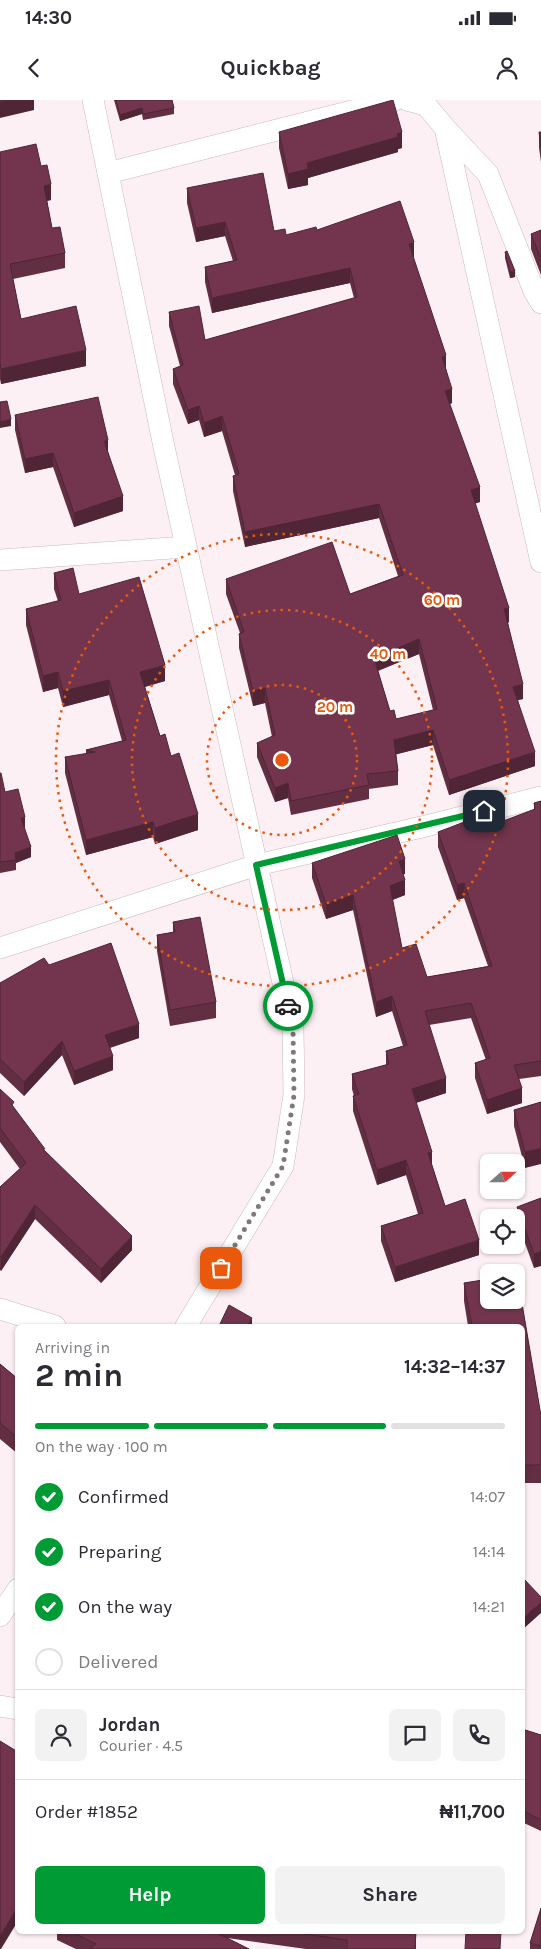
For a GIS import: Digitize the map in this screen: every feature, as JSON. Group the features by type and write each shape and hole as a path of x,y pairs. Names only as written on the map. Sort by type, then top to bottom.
{"street":[{"path":"93,100 186,547 293,1028 294,1095 283,1166 187,1324"},
{"path":"108,173 395,100"},
{"path":"421,102 488,174 534,291 541,303"},
{"path":"445,128 541,562"},
{"path":"0,560 186,547"},
{"path":"0,948 256,865 426,826 541,797"},
{"path":"0,1309 49,1324"},
{"path":"0,1616 15,1594"},
{"path":"0,1706 15,1709"}],"building":[{"path":"116,100 172,100 174,108 143,114 142,108 120,115"},
{"path":"393,100 402,132 397,134 398,137 307,163 308,169 288,174 279,132"},
{"path":"36,144 41,166 47,165 51,184 44,186 52,228 60,227 65,253 10,264 21,319 76,306 86,350 1,369 0,152"},
{"path":"263,173 274,231 285,229 286,235 316,227 317,230 400,201 414,242 409,244 446,355 442,357 452,389 445,391 480,487 471,490 509,608 504,609 523,684 513,687 535,752 449,780 433,730 394,740 398,771 367,774 369,785 291,801 288,783 275,788 257,743 275,735 265,688 253,691 239,634 244,632 226,579 332,542 350,594 403,575 379,504 245,532 233,476 239,474 222,416 204,423 199,406 188,410 173,369 183,365 169,312 199,306 205,340 357,297 350,268 212,298 205,267 237,260 225,222 196,228 187,188","holes":["419,639 437,709 396,719 394,710 390,711 374,658"]},
{"path":"541,230 541,259 531,234"},
{"path":"507,251 515,271 510,272 505,252"},
{"path":"98,397 108,440 104,441 123,496 74,513 53,453 25,459 15,415"},
{"path":"7,401 11,419 0,422 0,402"},
{"path":"73,568 79,594 139,577 165,665 140,672 160,736 165,734 171,756 179,753 198,814 155,828 153,822 86,840 65,757 95,752 86,750 126,740 109,680 63,691 58,672 43,676 26,609 61,600 54,573"},
{"path":"0,773 5,792 18,789 25,817 21,818 31,847 15,853 16,860 0,862"},
{"path":"541,801 541,1061 514,1065 522,1088 487,1100 475,1063 490,1058 471,1003 425,1011 446,1078 412,1089 432,1152 428,1153 445,1206 465,1199 479,1240 395,1267 381,1226 423,1213 406,1160 377,1170 353,1096 359,1094 352,1074 389,1064 386,1051 407,1045 392,996 376,1002 353,895 326,904 312,863 397,835 405,859 399,861 405,880 390,886 402,948 416,944 427,977 492,966 464,883 457,885 438,832 480,816 485,828 535,809 534,803"},
{"path":"200,917 216,1002 170,1010 157,935 175,932 173,922"},
{"path":"111,943 139,1024 105,1035 113,1056 74,1071 62,1041 24,1082 0,1059 0,983 44,958 49,965"},
{"path":"0,1089 14,1102 12,1105 45,1149 43,1149 132,1236 101,1269 35,1205 0,1256 0,1187 26,1163 0,1128"},
{"path":"541,1102 541,1148 525,1152 514,1110"},
{"path":"541,1198 541,1251 534,1254 525,1229 525,1209 518,1209 517,1207"},
{"path":"480,1280 480,1309 523,1309 541,1416 541,1465 525,1465 525,1324 472,1324 464,1283"},
{"path":"229,1305 252,1318 248,1324 220,1324"},
{"path":"0,1364 15,1376 15,1436 0,1423"},
{"path":"525,1580 541,1597 541,1602 525,1616"},
{"path":"525,1730 541,1735 541,1820 525,1812"},
{"path":"0,1741 15,1750 15,1911 0,1936"},
{"path":"541,1908 541,1946 530,1943"},
{"path":"76,1934 219,1934 249,1949 89,1949 96,1944"},
{"path":"306,1934 416,1934 415,1949 347,1949 347,1940"},
{"path":"466,1934 501,1934 500,1949 465,1949"}],"way so far":[{"path":"221,1268 283,1166 294,1095 293,1028 288,1006"}],"route":[{"path":"288,1006 256,865 484,811"}]}
